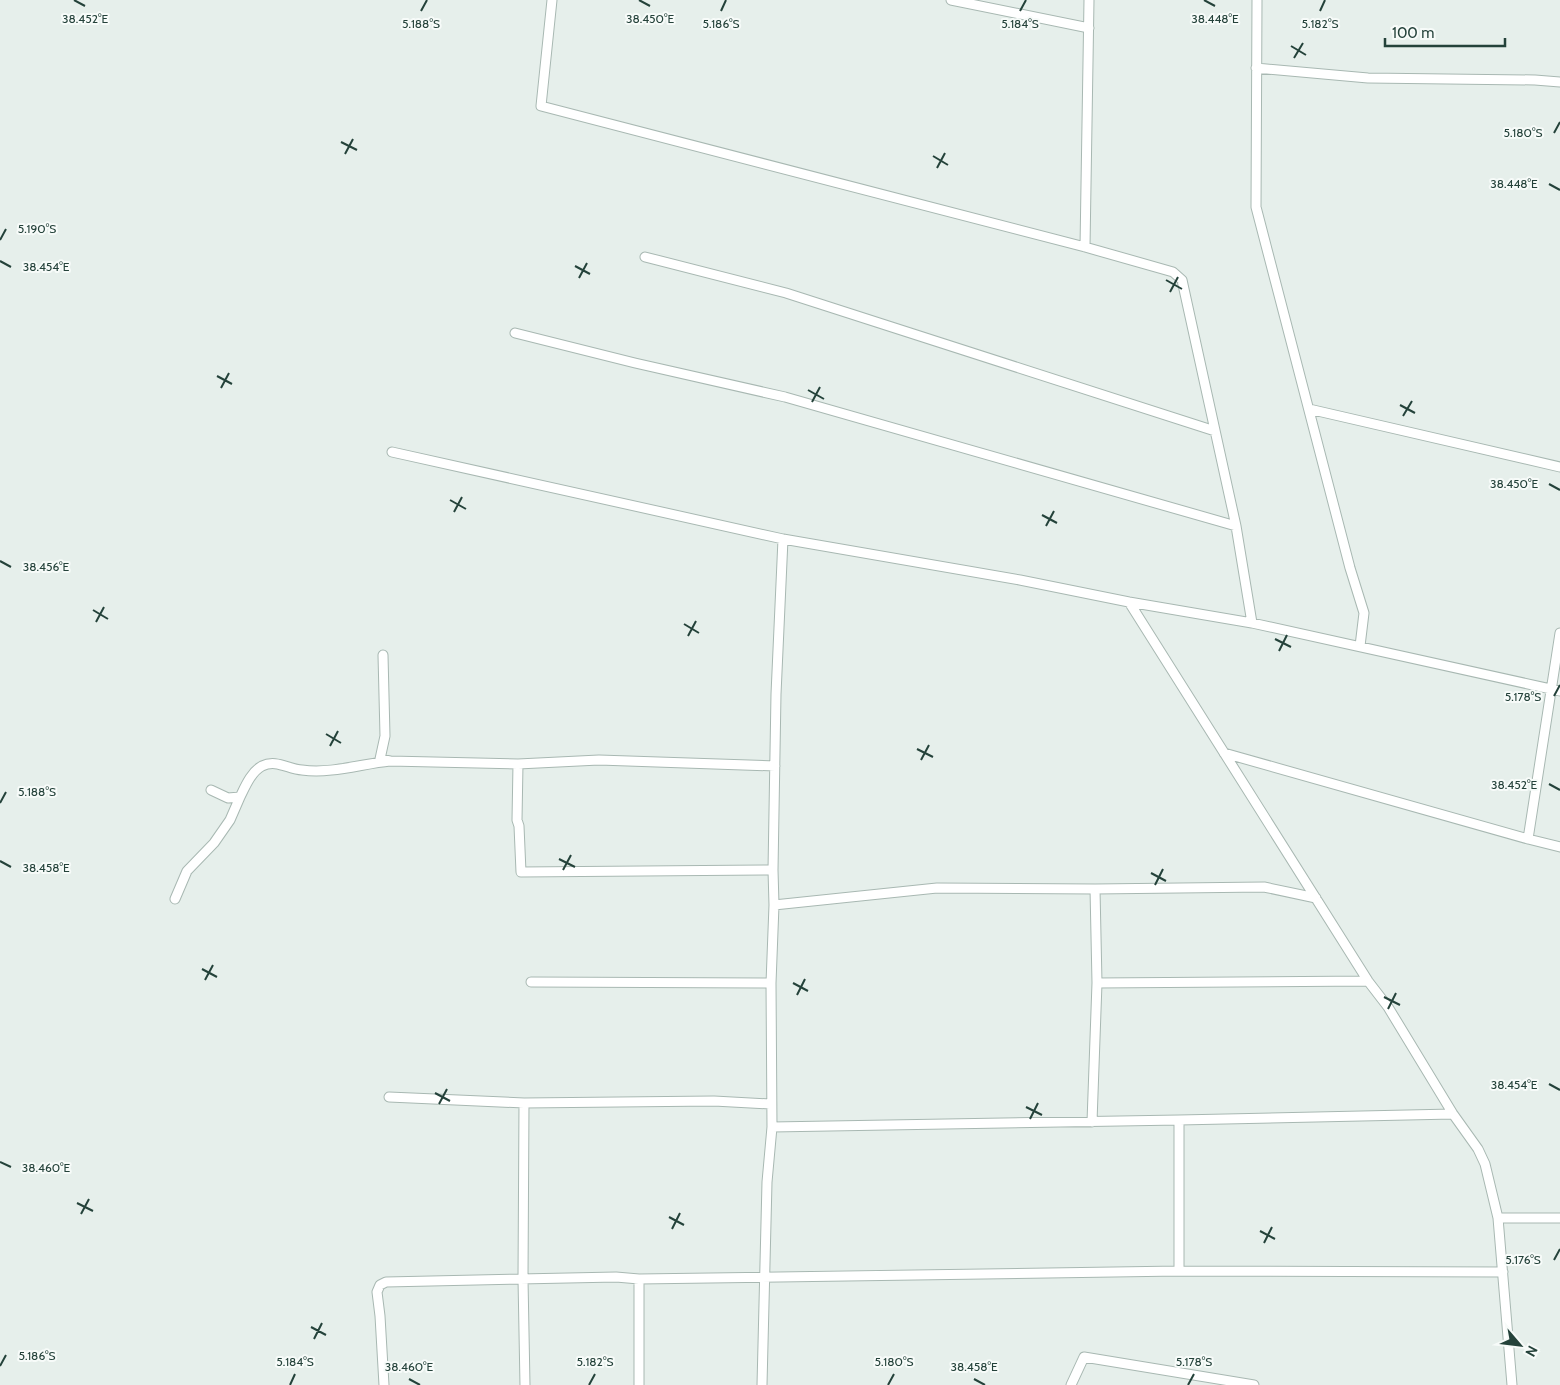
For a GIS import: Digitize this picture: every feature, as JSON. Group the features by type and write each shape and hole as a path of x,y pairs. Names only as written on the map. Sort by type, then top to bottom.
{"street":[{"path":"552,0 541,106 1085,247 1173,272 1182,280 1236,526 1252,623"},
{"path":"951,0 1089,28"},
{"path":"1085,247 1089,0"},
{"path":"1257,0 1256,207 1310,408 1350,568 1364,614 1360,646"},
{"path":"1256,68 1368,78 1560,82"},
{"path":"644,257 786,293 1215,431"},
{"path":"516,332 643,365 785,397 1236,526"},
{"path":"1310,408 1560,467"},
{"path":"392,452 783,539 1252,623 1556,690"},
{"path":"762,1385 767,1182 772,1127 770,1104 770,983 774,905 776,694 783,539"},
{"path":"1129,602 1368,981 1388,1007 1453,1114 1478,1149 1485,1164 1498,1218 1512,1385"},
{"path":"1528,839 1556,690 1560,633"},
{"path":"383,655 386,736 380,759 390,761"},
{"path":"1224,753 1560,847"},
{"path":"174,899 187,871 214,843 230,820 255,771 268,764 275,763 301,770 318,771 390,761 518,764 599,760 776,766"},
{"path":"518,764 517,820 519,826 521,872 773,870"},
{"path":"210,790 228,798 240,798"},
{"path":"774,905 937,888 1264,887 1316,898"},
{"path":"1092,1122 1097,984 1095,889"},
{"path":"1097,984 1368,981"},
{"path":"531,982 770,983"},
{"path":"389,1097 524,1103 714,1101 770,1104"},
{"path":"524,1103 523,1279 525,1385"},
{"path":"772,1127 1453,1114"},
{"path":"1179,1120 1179,1271"},
{"path":"1498,1218 1560,1218"},
{"path":"384,1385 377,1292 380,1286 386,1282 616,1277 764,1277 1179,1271 1503,1272"},
{"path":"639,1278 639,1385"},
{"path":"1071,1385 1084,1357 1254,1385"}]}
